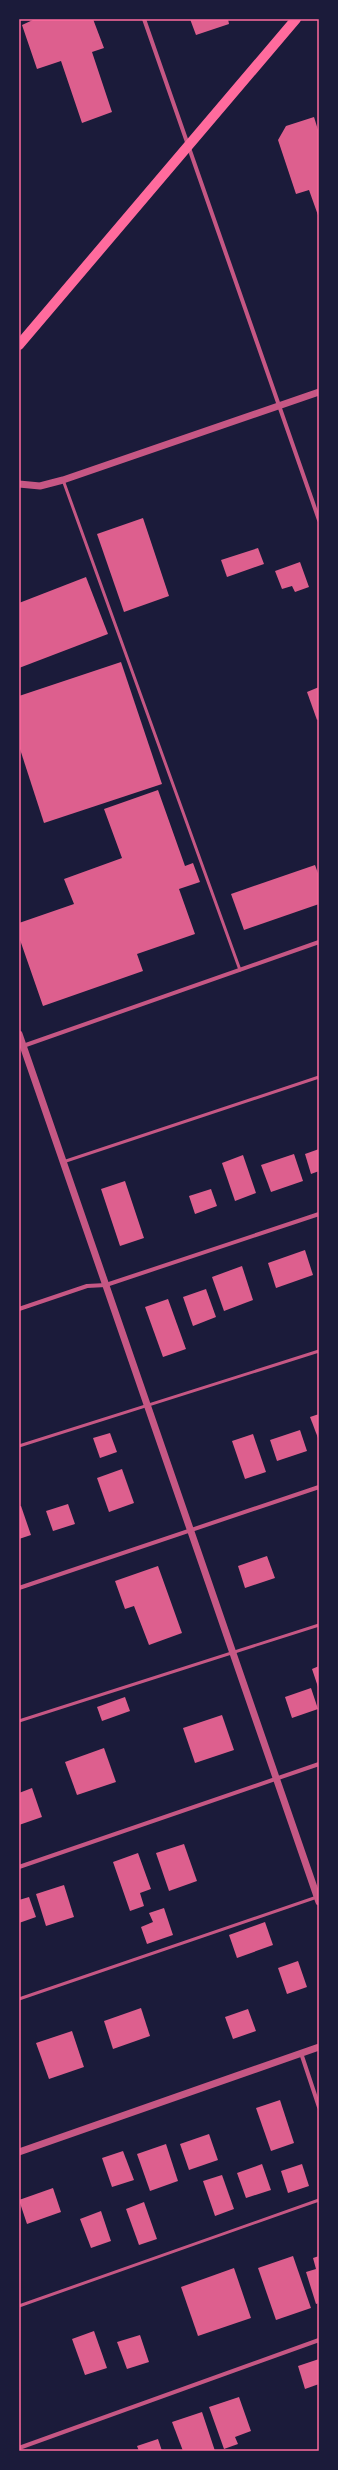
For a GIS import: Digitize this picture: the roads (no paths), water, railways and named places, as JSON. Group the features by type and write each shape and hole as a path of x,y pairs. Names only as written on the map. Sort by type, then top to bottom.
{"main road":[{"path":"19,345 296,19"}],"street":[{"path":"144,19 319,520"},
{"path":"19,484 40,486 63,480 319,392"},
{"path":"23,1046 319,942"},
{"path":"19,1034 189,1531 318,1899"},
{"path":"19,1309 87,1286 106,1285 319,1214"},
{"path":"19,1588 319,1487"},
{"path":"19,1867 319,1764"},
{"path":"19,2152 319,2047"},
{"path":"301,2053 319,2107"},
{"path":"19,2448 319,2340"}],"lane":[{"path":"63,480 240,970"},
{"path":"63,1162 319,1077"},
{"path":"19,1446 319,1351"},
{"path":"19,1721 319,1625"},
{"path":"19,1999 318,1899"},
{"path":"19,2306 319,2200"}]}
